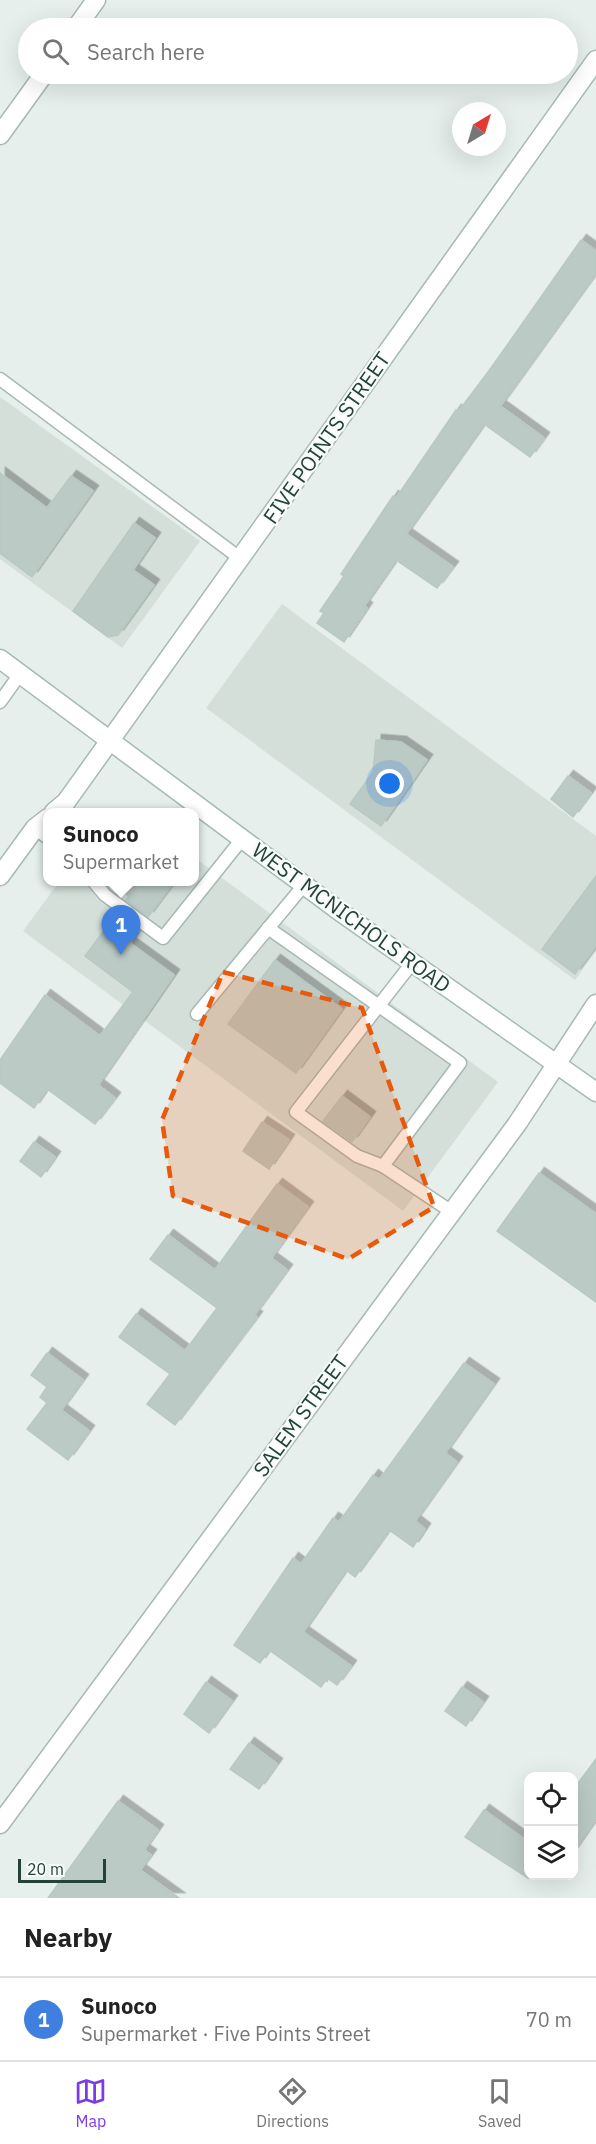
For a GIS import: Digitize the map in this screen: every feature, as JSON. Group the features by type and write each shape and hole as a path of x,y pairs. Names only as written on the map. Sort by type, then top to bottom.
{"street":[{"path":"83,18 96,0"},
{"name":"FIVE POINTS STREET","path":"59,808 241,559 596,60"},
{"path":"0,135 37,84"},
{"name":"WEST MCNICHOLS ROAD","path":"0,659 304,885 596,1092"},
{"path":"0,876 43,828"},
{"name":"SALEM STREET","path":"0,1824 452,1212 558,1063 596,1005"}],"lane":[{"path":"0,379 241,559"},
{"path":"0,702 20,674"},
{"path":"97,886 105,895 163,938 242,839"},
{"path":"197,1014 304,885"},
{"path":"268,928 460,1063 383,1166"},
{"path":"412,963 296,1112 357,1156 383,1166 452,1212"}],"highlighted area":[{"path":"223,972 362,1008 434,1207 348,1259 173,1196 162,1120"}],"shaded area":[{"path":"0,397 200,541 122,648 0,559"},
{"path":"282,604 596,836 596,951 575,980 206,708"},
{"path":"199,861 498,1082 403,1211 23,931 56,886 199,886"}],"building":[{"path":"581,240 596,251 596,273 500,406 544,438 530,457 484,424 406,534 453,567 437,588 396,560 364,606 367,608 344,642 317,623 324,613 320,611 344,576 341,574 393,496 396,498 456,410 458,412 491,368"},
{"path":"0,473 47,508 71,476 93,491 32,577 0,553"},
{"path":"134,523 155,538 133,570 154,585 118,635 108,637 73,611"},
{"path":"376,740 401,742 427,760 381,826 350,804 373,772"},
{"path":"568,776 591,793 573,817 551,799"},
{"path":"596,876 596,946 575,974 542,949"},
{"path":"115,886 171,886 148,917 126,900 129,896"},
{"path":"116,914 139,930 130,943 174,975 98,1085 115,1098 95,1124 47,1089 34,1108 0,1083 0,1060 45,995 100,1036 133,992 85,956"},
{"path":"275,960 342,1009 296,1073 228,1024"},
{"path":"342,1096 370,1117 352,1142 323,1121"},
{"path":"262,1122 289,1140 269,1169 243,1151"},
{"path":"34,1142 55,1157 41,1177 20,1161"},
{"path":"539,1173 596,1214 596,1302 497,1231"},
{"path":"277,1184 308,1207 271,1258 287,1270 254,1315 257,1317 175,1425 147,1404 170,1374 119,1337 136,1314 185,1351 217,1308 150,1259 168,1235 215,1270"},
{"path":"47,1353 83,1380 61,1410 89,1431 68,1460 27,1429 47,1403 40,1397 47,1387 31,1375"},
{"path":"464,1363 494,1384 445,1453 457,1462 415,1521 425,1529 413,1547 389,1530 355,1577 346,1570 303,1632 351,1666 337,1685 327,1678 321,1687 269,1650 260,1663 234,1645 293,1558 301,1564 333,1518 339,1522 373,1475 379,1480"},
{"path":"206,1682 232,1701 209,1733 184,1714"},
{"path":"462,1687 483,1702 466,1726 445,1711"},
{"path":"249,1743 277,1764 259,1789 230,1769"},
{"path":"596,1759 596,1819 578,1845 578,1826 578,1783"},
{"path":"118,1801 158,1830 144,1850 151,1855 140,1870 179,1898 48,1898"},
{"path":"484,1810 524,1839 524,1875 465,1837"}],"place":[{"name":"Sunoco","path":"121,955"}]}
